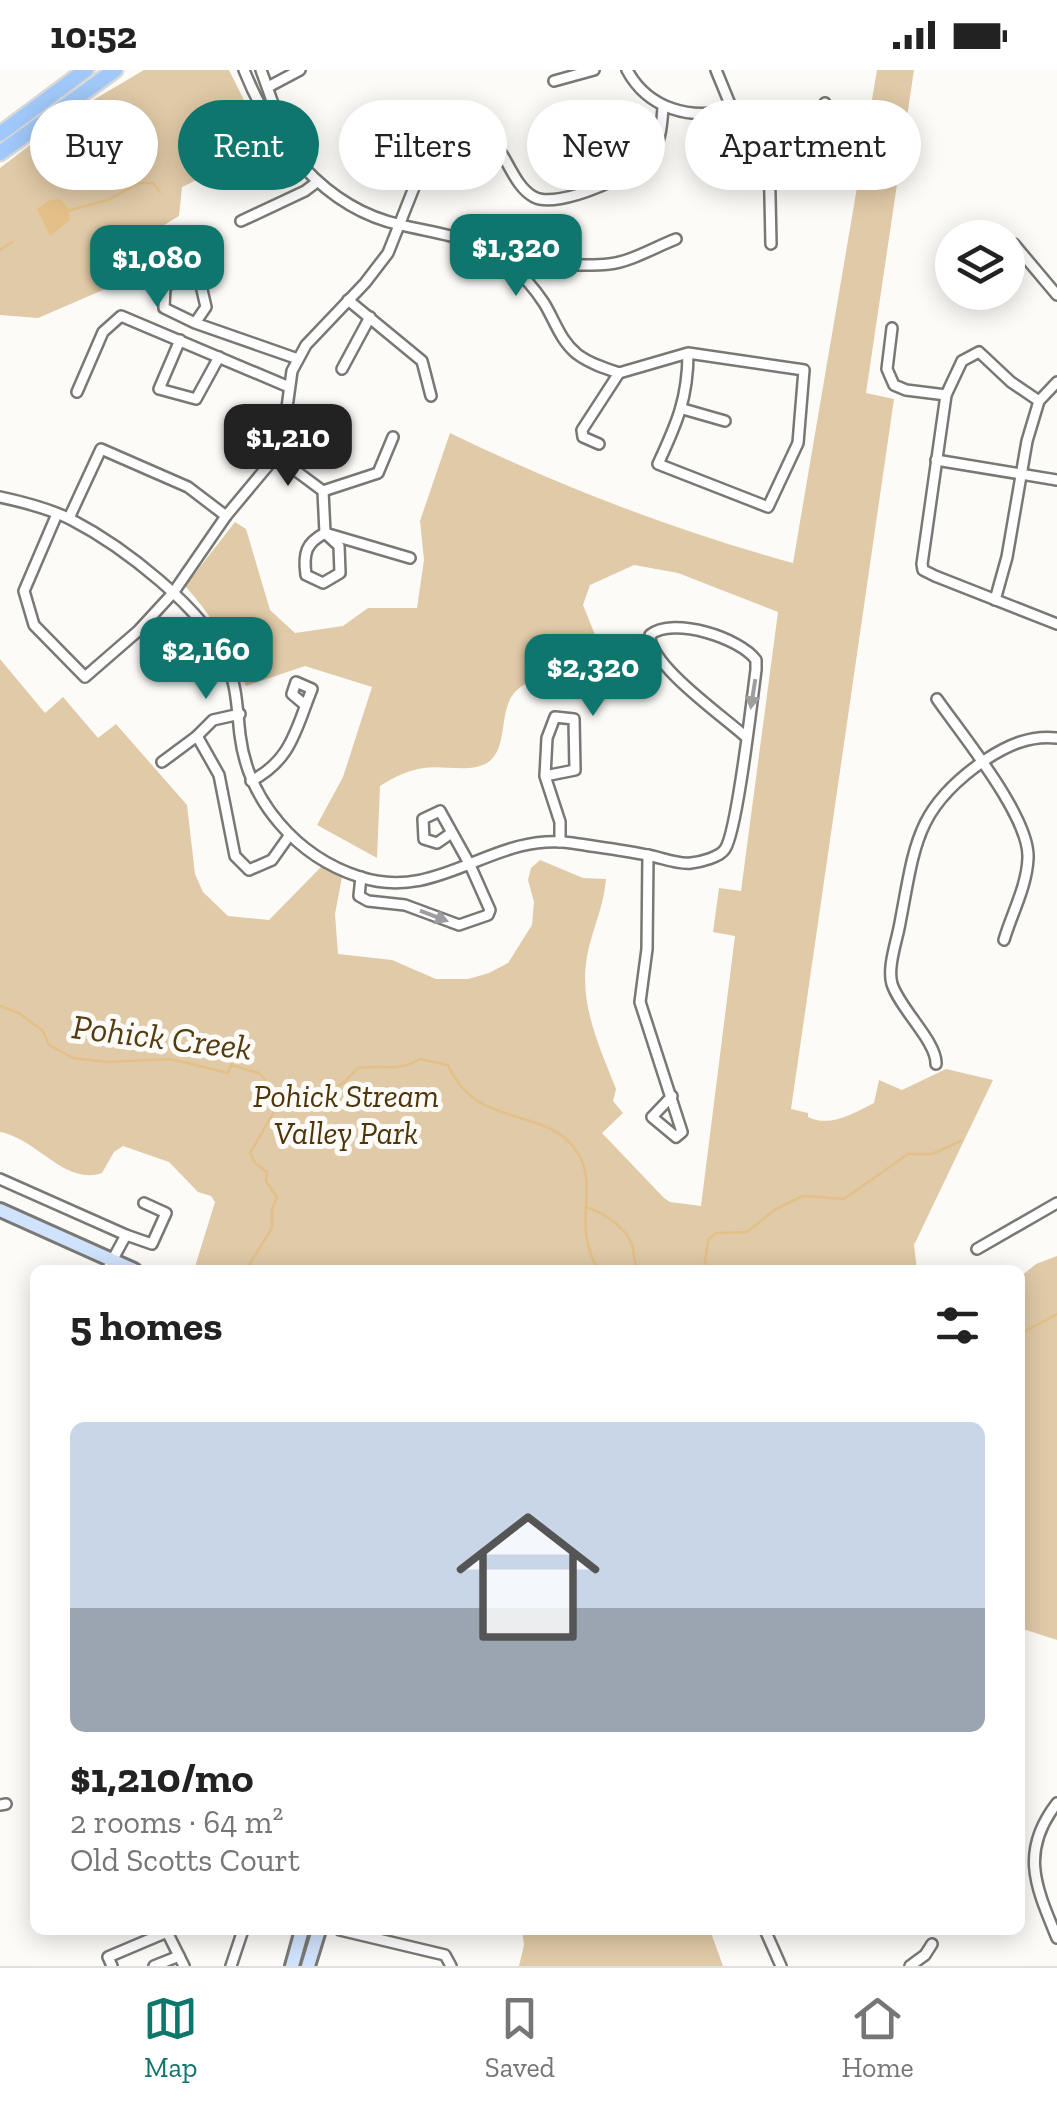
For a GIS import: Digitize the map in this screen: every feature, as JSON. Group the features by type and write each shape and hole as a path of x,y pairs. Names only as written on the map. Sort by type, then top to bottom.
{"main road":[{"path":"0,134 86,70"},
{"path":"0,153 116,70"}],"street":[{"path":"244,70 257,100"},
{"path":"261,70 272,100"},
{"path":"268,87 300,70"},
{"path":"554,82 594,70"},
{"path":"626,70 654,100"},
{"path":"716,70 728,100"},
{"path":"57,514 24,591 34,625 85,678 138,631 173,593 226,516 276,456 298,358 388,253 418,180 480,135 488,135 528,195 544,202 561,200 584,190"},
{"path":"319,183 361,212 472,242 498,256 524,277 572,349 597,365 619,372 688,352 804,370 798,443 768,506 658,464 683,409 688,387 688,352"},
{"path":"241,222 306,190"},
{"path":"770,190 771,244"},
{"path":"524,277 544,266 610,264 676,239"},
{"path":"1025,257 1057,295"},
{"path":"195,323 206,307 199,277 177,276 165,288 164,308 195,323 298,358"},
{"path":"348,300 422,362 431,396"},
{"path":"76,392 102,332 121,316 289,387"},
{"path":"342,369 370,317"},
{"path":"892,328 887,369 894,385 946,395"},
{"path":"180,340 159,390 196,399 219,358"},
{"path":"1039,401 980,352 962,361 946,395 922,570 1057,624"},
{"path":"599,444 583,437 582,430 619,372"},
{"path":"995,600 1039,401 1057,382"},
{"path":"683,409 724,421"},
{"path":"323,492 378,473 394,438"},
{"path":"69,518 101,449 188,486 226,516"},
{"path":"276,456 323,492 325,533 339,546 340,573 323,582 306,575 303,557 310,541 325,533 410,558"},
{"path":"936,460 1057,480"},
{"path":"0,497 69,518 173,593 203,622 232,674 251,782 289,836 313,855 360,878 419,880 470,865 510,846 538,841 688,864 721,854 727,847 746,738 757,664 751,653 685,626 659,628 649,640 662,663 746,738"},
{"path":"937,698 1021,823 1028,852 1024,880 1004,940"},
{"path":"251,782 271,771 290,746 300,727 305,704"},
{"path":"162,762 213,720 240,714"},
{"path":"545,776 576,770 574,720 555,718 547,738 545,776 560,822 560,842"},
{"path":"197,736 219,775 235,856 250,870 272,860 289,836"},
{"path":"936,1064 935,1052 892,984 919,833 947,789 981,763 1015,743 1039,737 1057,738"},
{"path":"360,878 362,899 405,905 459,925 489,913 470,865 450,834"},
{"path":"648,855 647,949 640,1002 672,1096"},
{"path":"0,1179 152,1244 166,1213 144,1203"},
{"path":"977,1249 1057,1203"},
{"path":"0,1210 110,1265 126,1235"},
{"path":"1057,1804 1045,1819 1035,1846 1033,1868 1057,1938"},
{"path":"112,1966 108,1957 160,1935"},
{"path":"168,1935 184,1966"},
{"path":"231,1966 241,1935"},
{"path":"292,1966 301,1935"},
{"path":"308,1966 317,1935"},
{"path":"361,1935 445,1955 450,1966"},
{"path":"767,1935 780,1966"},
{"path":"910,1966 926,1955 932,1944"},
{"path":"154,1966 179,1956"}],"green space":[{"path":"144,70 229,70 244,100 178,100 179,216 121,251 110,287 38,318 0,315 0,168 30,145 30,190 158,190 158,100 93,100"},
{"path":"877,70 914,70 910,100 872,100"},
{"name":"Pohick Stream Valley Park","path":"857,190 896,190 866,393 894,399 791,1109 808,1113 808,1117 816,1120 842,1118 874,1103 879,1080 902,1090 946,1069 993,1080 914,1245 916,1265 196,1265 215,1202 211,1196 198,1192 169,1162 123,1146 114,1152 102,1173 76,1173 0,1132 0,659 45,713 63,697 98,738 116,724 187,805 195,874 203,892 228,916 269,920 321,867 342,877 335,914 338,954 392,960 436,979 468,979 508,963 532,925 534,902 528,880 531,868 540,860 583,878 606,879 589,947 585,984 591,1020 616,1089 613,1101 623,1113 602,1133 664,1198 701,1206 735,936 713,932 719,888 741,891 778,612 678,573 634,565 590,585 583,605 606,662 588,672 556,671 518,689 507,708 499,748 487,763 473,768 418,769 380,786 377,858 317,825 343,777 372,687 305,666 246,686 220,633 185,586 235,522 246,529 270,610 295,633 343,626 368,608 417,608 424,560 420,521 450,433 618,506 793,563"},
{"path":"1057,1256 1057,1640 1025,1630 1025,1273"},
{"path":"523,1935 712,1935 723,1966 519,1966"}],"shaded area":[{"path":"60,199 68,208 70,220 50,236 37,209 50,200"}],"waterway":[{"path":"67,211 108,200 139,183 153,183 160,192"},
{"path":"0,250 12,242"},
{"name":"Pohick Creek","path":"0,1006 19,1013 43,1031 49,1045 73,1058 107,1062 171,1059 228,1073 231,1065 259,1073 283,1099 325,1094 358,1068 397,1067 420,1059 448,1065 461,1086 477,1100 550,1129 566,1139 579,1155 587,1184 587,1238 596,1265"},
{"path":"249,1265 272,1228 277,1197 266,1181 267,1172 250,1153 281,1100"},
{"path":"705,1265 708,1240 716,1233 747,1232 776,1209 803,1196 844,1199 908,1154 932,1154 961,1141"},
{"path":"588,1208 621,1228 631,1241 638,1265"},
{"name":"Pohick Creek","path":"1025,1331 1057,1314"}]}
